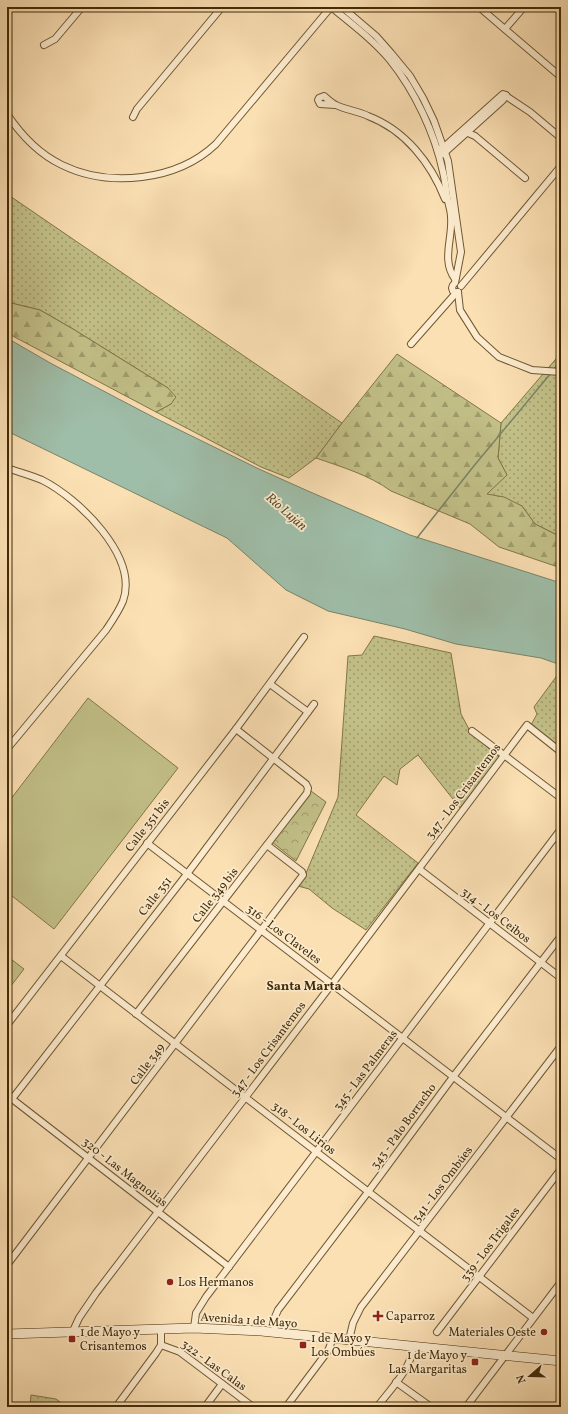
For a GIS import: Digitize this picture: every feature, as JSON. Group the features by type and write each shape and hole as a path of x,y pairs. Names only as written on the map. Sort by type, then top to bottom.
{"main road":[{"name":"Avenida 1 de Mayo","path":"7,1334 194,1328 274,1332 561,1361"}],"street":[{"path":"44,45 55,39 82,7"},
{"path":"132,118 222,7"},
{"path":"7,114 19,131 47,157 76,171 104,177 118,178 143,177 164,173 198,158 216,144 331,7 361,31 390,60 416,100 438,153 454,217 461,252 457,286"},
{"path":"342,7 376,36 410,76 423,98 445,150 448,161 454,217 448,258 449,266 457,286 460,310 477,336 499,357 532,370 561,372"},
{"path":"479,7 561,77"},
{"path":"505,29 524,7"},
{"path":"438,153 445,150 500,96 504,94 530,112 561,138"},
{"path":"335,105 382,122 408,141 435,176 454,217"},
{"path":"466,130 525,178"},
{"path":"411,344 457,286 561,166"},
{"path":"7,468 42,480 73,502 92,520 111,542 118,556 124,571 125,587 123,600 118,612 106,630 7,749"},
{"name":"Calle 351 bis","path":"7,1025 236,729 304,637"},
{"path":"270,684 308,712"},
{"name":"Calle 351","path":"9,1097 187,874 314,704"},
{"name":"347 - Los Crisantemos","path":"73,1331 79,1318 96,1293 332,984 527,725 561,752"},
{"path":"236,729 273,759"},
{"path":"472,731 561,798"},
{"name":"Calle 349 bis","path":"136,1014 307,793 308,788 306,784 273,759"},
{"name":"345 - Las Palmeras","path":"194,1328 196,1313 206,1297 561,829"},
{"name":"316 - Los Claveles","path":"147,843 561,1159"},
{"name":"Calle 349","path":"7,1265 303,875 302,872 267,845"},
{"name":"314 - Los Ceibos","path":"419,869 561,978"},
{"name":"343 - Palo Borracho","path":"274,1332 275,1317 278,1310 561,936"},
{"name":"318 - Los Lirios","path":"61,956 533,1318"},
{"name":"341 - Los Ombúes","path":"350,1340 353,1323 358,1312 561,1046"},
{"name":"320 - Las Magnolias","path":"9,1097 229,1267"},
{"name":"339 - Los Trigales","path":"437,1332 561,1169"},
{"path":"466,1407 561,1282"},
{"path":"116,1407 156,1353 161,1344 161,1329"},
{"path":"286,1407 328,1351 333,1338"},
{"name":"322 - Las Calas","path":"161,1344 180,1352 253,1407"},
{"path":"377,1407 409,1364 413,1352 413,1346"},
{"path":"396,1382 431,1407"},
{"path":"205,1407 222,1384"}],"green space":[{"path":"7,194 342,423 316,458 289,478 261,467 156,412 171,404 168,388 40,310 7,302"},
{"path":"7,302 40,310 168,388 176,397 171,404 156,412 7,333"},
{"path":"561,353 561,537 535,524 522,506 486,494 507,475 498,458 501,423"},
{"path":"397,354 501,423 498,458 507,475 487,494 504,497 522,506 535,524 561,537 561,568 499,547 470,524 391,491 374,480 316,458"},
{"path":"374,636 451,653 461,714 471,733 499,757 460,808 418,755 400,769 397,785 384,776 356,815 418,863 366,930 332,908 309,889 298,886 304,878 338,797 348,656 362,655"},
{"path":"561,670 561,748 531,725 537,714 534,707"},
{"path":"88,698 178,768 54,929 7,892 7,804"},
{"path":"311,791 326,802 296,861 272,842"},
{"path":"7,956 24,969 7,991"},
{"path":"31,1395 56,1399 67,1407 30,1407"}],"water":[{"name":"Río Luján","path":"7,338 52,364 155,418 259,469 308,491 410,535 561,583 561,665 541,658 456,644 405,629 328,611 286,590 227,538 13,434 7,430"}],"waterway":[{"path":"553,370 561,361"},
{"path":"417,538 473,467 551,373"}],"place":[{"name":"Los Hermanos","path":"170,1282"},
{"name":"Caparroz","path":"378,1316"},
{"name":"Materiales Oeste","path":"544,1332"},
{"name":"1 de Mayo y Crisantemos","path":"72,1339"},
{"name":"1 de Mayo y Los Ombúes","path":"303,1345"},
{"name":"1 de Mayo y Las Margaritas","path":"475,1362"}],"district":[{"name":"Santa Marta","path":"304,985"}]}
